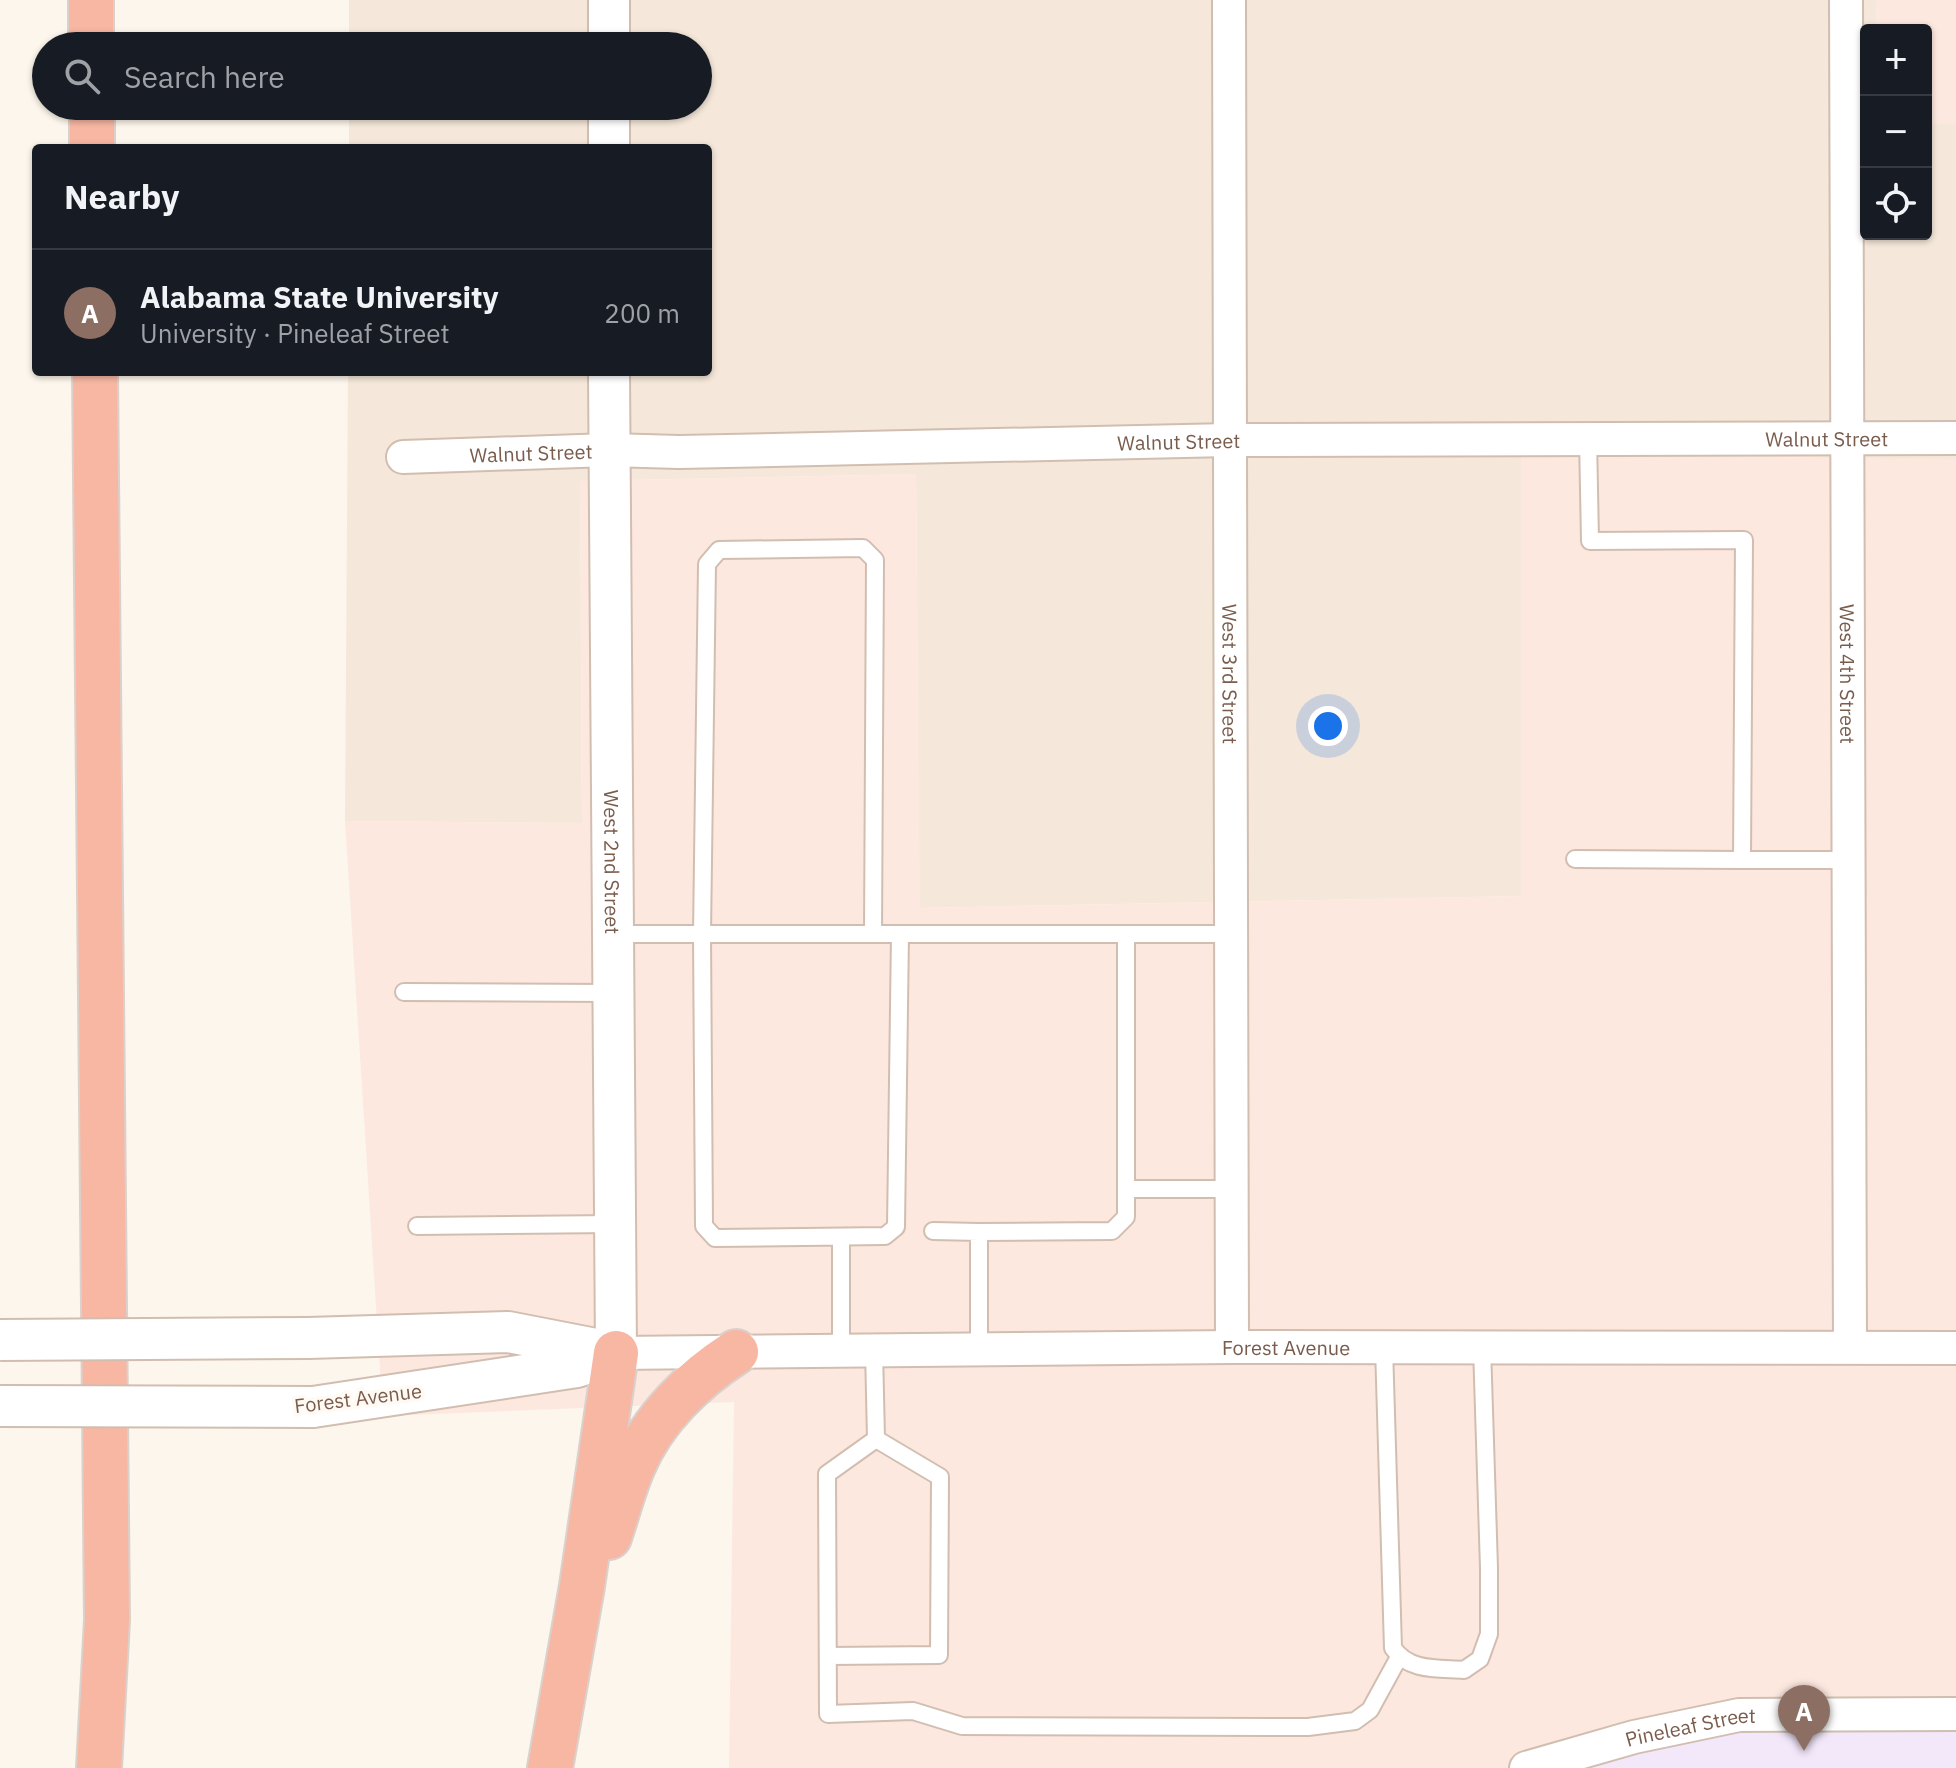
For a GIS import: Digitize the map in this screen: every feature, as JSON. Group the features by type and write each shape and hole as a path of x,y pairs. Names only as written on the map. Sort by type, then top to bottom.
{"highway":[{"path":"91,0 91,32"},
{"path":"92,120 92,144"},
{"path":"95,376 107,1620 99,1768"},
{"path":"572,1641 634,1463 668,1409 713,1367 736,1352"},
{"path":"550,1768 616,1353"}],"street":[{"path":"609,0 609,32"},
{"name":"West 3rd Street","path":"1229,0 1232,1347"},
{"name":"West 4th Street","path":"1846,0 1850,1347"},
{"path":"609,120 609,144"},
{"name":"West 2nd Street","path":"609,376 616,1353"},
{"name":"Walnut Street","path":"403,457 609,450 679,452 1229,440 1956,438"},
{"name":"Forest Avenue","path":"0,1340 308,1338 508,1332 616,1353 1232,1347 1956,1348"},
{"name":"Forest Avenue","path":"0,1406 313,1407 577,1367 616,1353"},
{"name":"Pineleaf Street","path":"1526,1768 1634,1737 1739,1715 1956,1714"}],"lane":[{"path":"1588,437 1590,541 1744,540 1742,860"},
{"path":"873,934 875,560 863,548 719,550 707,564 702,934 704,1226 715,1238 885,1236 896,1227 900,934"},
{"path":"1575,859 1848,860"},
{"path":"612,934 1230,934"},
{"path":"933,1231 1112,1231 1126,1217 1126,934"},
{"path":"404,992 613,993"},
{"path":"1126,1189 1231,1189"},
{"path":"417,1226 615,1224"},
{"path":"979,1232 979,1350"},
{"path":"841,1237 841,1351"},
{"path":"1384,1347 1393,1648 1399,1657 1416,1667 1464,1670 1480,1659 1489,1634 1482,1347"},
{"path":"874,1350 876,1439"},
{"path":"876,1439 827,1474 828,1714 913,1711 962,1726 1308,1727 1355,1721 1370,1710 1399,1657"},
{"path":"828,1656 939,1655 940,1477 876,1439"}],"shaded area":[{"path":"349,0 1876,0 1877,24 1860,24 1860,240 1932,240 1932,124 1956,124 1956,460 1521,453 1522,896 919,908 916,474 580,481 582,823 345,821 348,376 712,376 712,144 349,144 349,120 712,120 712,32 349,32"},
{"path":"1876,0 1956,0 1956,124 1932,124 1932,24 1877,24"},
{"path":"1521,453 1956,460 1956,1730 1730,1733 1574,1768 729,1768 734,1402 383,1416 345,821 582,823 580,481 916,474 920,908 1521,896"},
{"path":"1956,1730 1956,1768 1574,1768 1730,1733"}],"place":[{"name":"Alabama State University","path":"1804,1751"}]}
